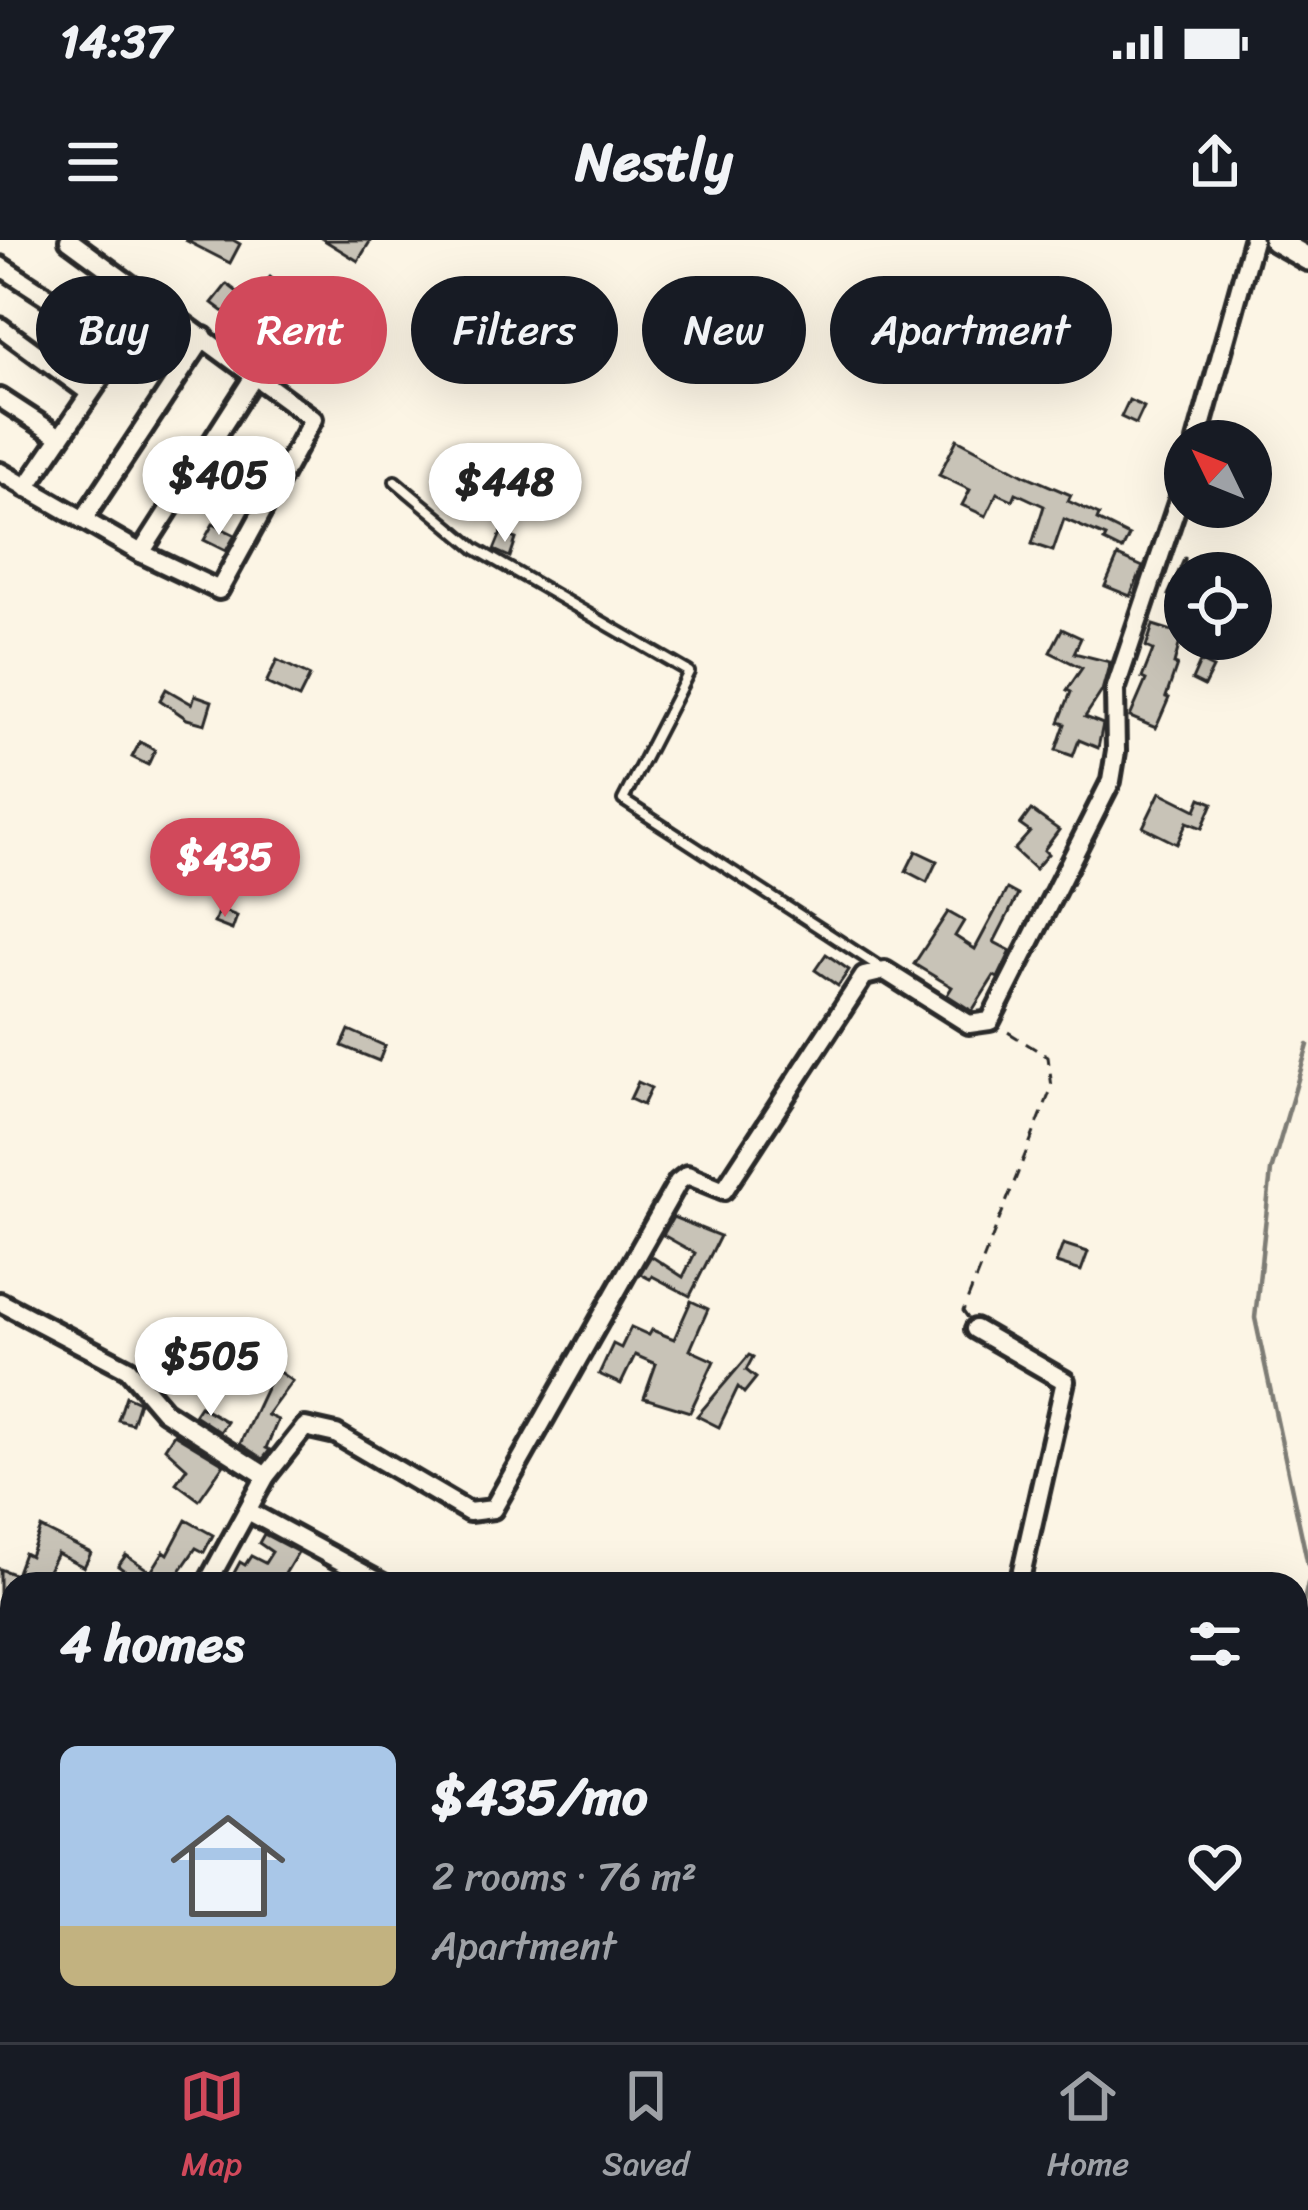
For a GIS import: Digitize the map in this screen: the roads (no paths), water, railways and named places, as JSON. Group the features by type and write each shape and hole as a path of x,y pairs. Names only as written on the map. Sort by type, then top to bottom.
{"street":[{"path":"69,240 120,276"},
{"path":"1203,420 1253,240"},
{"path":"1275,240 1308,259"},
{"path":"0,266 36,289"},
{"path":"0,327 90,393"},
{"path":"191,328 215,346"},
{"path":"83,520 204,338"},
{"path":"26,488 96,384"},
{"path":"141,553 249,384"},
{"path":"0,472 141,553 219,590 313,419 267,384"},
{"path":"0,398 59,437"},
{"path":"214,1572 266,1476 297,1433 312,1426 336,1434 470,1512 493,1509 678,1183 687,1175 724,1190 864,976 885,971 969,1024 990,1021 1111,781 1116,751 1115,690 1170,528"},
{"path":"0,1302 128,1369 164,1412 266,1476"},
{"path":"975,1329 1066,1381 1022,1572"},
{"path":"248,1511 361,1572"}],"lane":[{"path":"395,482 476,549 689,672 623,800 885,971"}],"waterway":[{"path":"1308,1045 1271,1171 1255,1318 1308,1565"}]}
